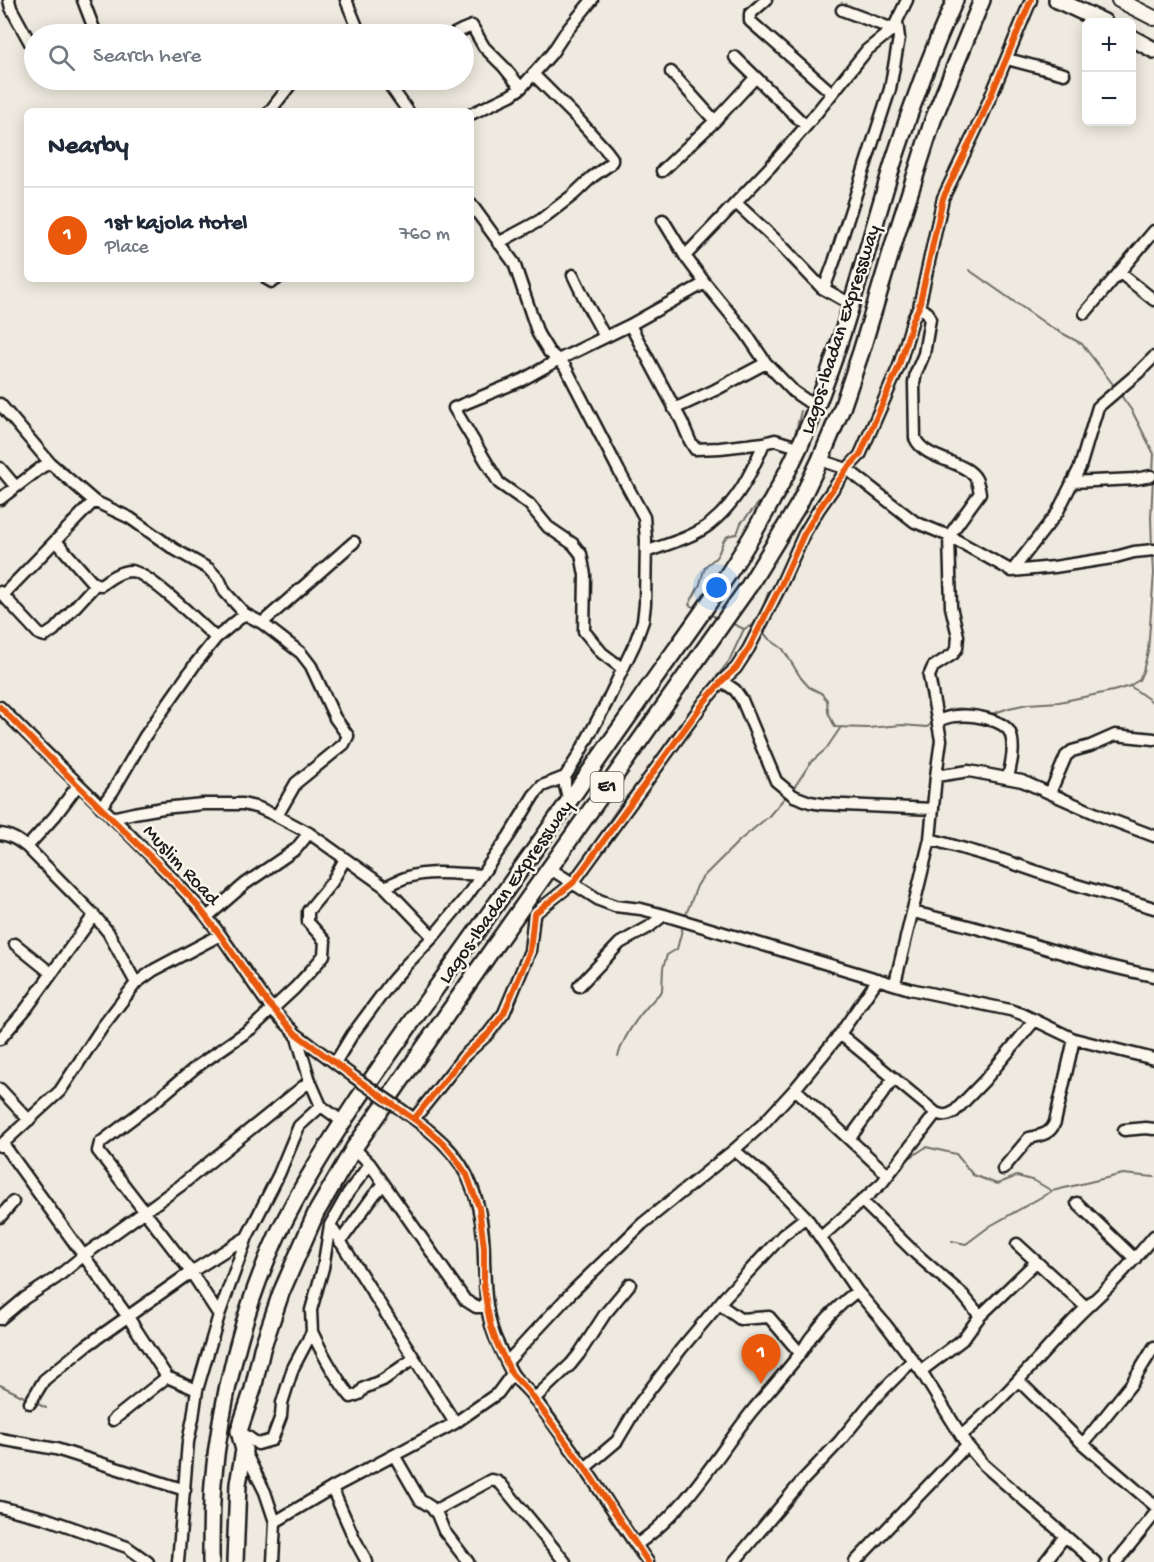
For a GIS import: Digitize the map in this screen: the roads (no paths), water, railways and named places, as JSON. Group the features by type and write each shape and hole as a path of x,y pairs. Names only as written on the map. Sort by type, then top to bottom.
{"highway":[{"name":"Lagos-Ibadan Expressway","path":"211,1562 214,1471 226,1396 237,1350 261,1276 277,1236 300,1192 342,1122 732,570 760,523 816,407 843,330 910,114 955,0"},
{"name":"Lagos-Ibadan Expressway","path":"239,1431 253,1389 262,1349 281,1293 316,1213 354,1148 749,586 800,504 842,408 933,120 982,0"},
{"path":"1057,0 1095,18"},
{"path":"1136,41 1154,50"},
{"path":"235,1562 238,1484 244,1450 239,1431"}],"main road":[{"path":"1119,0 1154,18"}],"street":[{"path":"9,0 10,8 24,32"},
{"path":"83,0 92,24"},
{"path":"346,0 354,24"},
{"path":"474,113 521,88 552,53 592,0"},
{"path":"766,0 750,14 750,21 832,93"},
{"path":"685,256 806,126 867,50 895,25 907,0"},
{"path":"414,1119 464,1056 488,1034 504,1013 530,951 534,914 573,883 705,701 736,668 749,648 781,585 804,534 819,509 860,455 899,366 913,319 919,308 943,198 982,117 1031,0"},
{"path":"842,10 895,25"},
{"path":"824,289 890,88 899,38 895,25"},
{"path":"474,30 484,47 521,88"},
{"path":"735,57 806,126"},
{"path":"1007,59 1064,74"},
{"path":"671,72 715,121"},
{"path":"498,243 539,221 612,161 606,150 577,118 533,74"},
{"path":"662,171 715,121 755,78"},
{"path":"272,108 286,90"},
{"path":"393,90 406,108"},
{"path":"736,203 824,289 851,304"},
{"path":"474,208 514,263 538,334 549,352 564,365 644,517 646,552 643,621 623,669 565,777 569,801"},
{"path":"663,220 685,256 745,332 766,363 794,392 816,407"},
{"path":"1085,313 1154,231"},
{"path":"1119,272 1154,300"},
{"path":"573,275 605,337"},
{"path":"623,669 602,653 584,630 585,575 580,554 573,544 548,527 529,504 499,483 454,408 522,380 630,325 705,283"},
{"path":"895,983 930,839 941,740 929,676 933,667 953,654 957,648 958,636 951,607 949,536 980,493 976,478 962,467 919,446 915,438 914,383 924,354 930,319 928,313 919,308"},
{"path":"630,325 695,449 720,448 775,440 798,447"},
{"path":"1012,571 1057,513 1080,467 1098,407 1154,357"},
{"path":"674,409 766,363"},
{"path":"0,404 50,463 94,501 129,518 174,549 209,569 220,581 225,592 245,614 262,623 301,653 311,666 335,717 348,736 345,744 296,783 277,816"},
{"path":"646,552 688,536 709,524 735,499 751,473 764,443"},
{"path":"820,460 847,470 915,522 949,536 1012,571 1054,567 1152,550"},
{"path":"0,499 50,463"},
{"path":"0,468 16,487"},
{"path":"1072,482 1151,476"},
{"path":"94,501 1,593 39,634 45,636 54,630 96,584"},
{"path":"56,541 91,581 101,585 113,576 134,571 168,594 216,638"},
{"path":"262,623 354,542"},
{"path":"101,807 144,736 196,663 216,638 245,614"},
{"path":"722,681 735,690 742,700 776,780 794,796 822,804 933,809"},
{"name":"Muslim Road","path":"0,707 170,876 207,917 272,1009 296,1034 414,1119 443,1143 454,1156 467,1175 479,1208 487,1307 494,1336 512,1374 534,1399 585,1468 646,1561"},
{"path":"938,721 956,716 982,717 1005,726 1011,734 1012,758 1008,778"},
{"path":"1050,793 1066,756 1072,751 1115,735 1154,739"},
{"path":"936,776 969,771 1022,781 1106,818 1154,836"},
{"path":"335,1063 352,1035 392,981 434,937 466,896 509,836 534,795 542,786 565,777"},
{"path":"27,848 78,785"},
{"path":"112,818 163,808 227,803 259,808 309,833 385,887 434,937"},
{"path":"207,917 245,884 296,849 309,833"},
{"path":"0,834 17,840 27,848 94,915 108,933 136,983"},
{"path":"930,839 1154,908"},
{"path":"219,1315 191,1272 98,1151 100,1143 196,1067 252,1028 295,988 324,955 325,941 308,922 308,911 332,882 345,859"},
{"path":"549,868 598,900 615,906 664,915 910,989 1010,1010 1074,1039 1154,1059"},
{"path":"385,887 406,877 423,874 481,875"},
{"path":"913,912 1011,938 1071,957 1154,976"},
{"path":"0,1039 26,1009 94,915"},
{"path":"579,986 620,943 649,927 664,915"},
{"path":"197,1390 167,1377 128,1317 1,1145 60,1091 103,1026 136,983 170,961 220,935"},
{"path":"15,944 51,973"},
{"path":"507,1362 572,1292 642,1224 762,1125 840,1034 879,979"},
{"path":"840,1034 942,1116 954,1112 984,1081 1035,1020"},
{"path":"296,1034 310,1081 321,1106 342,1122"},
{"path":"1003,1169 1029,1138 1041,1137 1052,1129 1074,1039"},
{"path":"850,1138 894,1078"},
{"path":"0,1319 190,1179 310,1081"},
{"path":"0,1089 29,1119"},
{"path":"795,1089 888,1175"},
{"path":"177,1561 188,1442 197,1390 219,1315 247,1237 279,1174 299,1126 321,1106"},
{"path":"821,1237 888,1175 936,1113"},
{"path":"1124,1130 1146,1128 1154,1130"},
{"path":"354,1148 370,1164 465,1300 476,1307 487,1307"},
{"path":"734,1150 771,1181 806,1217 857,1291 921,1371 965,1440 984,1465 1095,1562"},
{"path":"370,1164 348,1193 330,1225 323,1268 310,1310 312,1332 325,1359 351,1397 364,1388 383,1380 413,1359"},
{"path":"340,1242 384,1184"},
{"path":"862,1201 963,1296 980,1316"},
{"path":"0,1217 13,1202"},
{"path":"1077,1203 1135,1259"},
{"path":"585,1468 616,1441 639,1404 719,1304 783,1235 806,1217"},
{"path":"330,1225 455,1423"},
{"path":"855,1562 983,1418 1019,1382 1086,1307 1135,1259 1154,1236"},
{"path":"30,1403 44,1380 86,1346 191,1272 247,1237"},
{"path":"1017,1244 1086,1307"},
{"path":"921,1371 962,1340 980,1316 1036,1262"},
{"path":"534,1399 571,1364 605,1314 630,1284"},
{"path":"636,1545 652,1534 682,1503 718,1460 753,1410 801,1353 810,1338 843,1302 857,1291"},
{"path":"719,1304 740,1319 769,1317 801,1353"},
{"path":"239,1431 258,1444 272,1440 281,1416 282,1403 293,1368 312,1332"},
{"path":"1083,1444 1132,1383 1154,1347"},
{"path":"734,1562 874,1399 913,1360"},
{"path":"275,1522 332,1488 455,1423 498,1393 512,1374"},
{"path":"113,1420 167,1377"},
{"path":"1019,1382 1083,1444 1154,1505"},
{"path":"0,1439 56,1449 185,1490"},
{"path":"244,1450 265,1492 275,1522 273,1562"},
{"path":"394,1455 420,1500 431,1507 444,1531 468,1562"},
{"path":"434,1511 491,1480 496,1480 565,1562"},
{"path":"332,1488 354,1538 368,1562"},
{"path":"0,1507 45,1518 127,1547 148,1562"},
{"path":"1116,1562 1154,1515"},
{"path":"1045,1562 1065,1536"}],"waterway":[{"path":"969,270 1049,326 1082,344 1115,387"},
{"path":"1120,394 1132,411 1154,454 1153,472"},
{"path":"793,442 801,411"},
{"path":"698,609 689,605 706,566 717,556 725,538 737,534 741,523 767,494 777,477"},
{"path":"1152,547 1153,478"},
{"path":"1131,685 1139,680 1148,651 1154,573 1153,553"},
{"path":"753,625 789,555"},
{"path":"709,614 720,619"},
{"path":"731,623 744,629 753,625 756,627"},
{"path":"571,877 620,805 729,661 744,629"},
{"path":"763,632 783,649 809,687 821,693 827,700 828,712 835,727 868,728 902,725 927,727 934,722"},
{"path":"989,715 1028,704 1059,702 1130,686 1154,703"},
{"path":"944,714 960,708 978,712"},
{"path":"793,789 811,762 826,749 841,727"},
{"path":"685,917 702,878 740,840 768,817 787,795"},
{"path":"618,1056 636,1021 662,991 663,968 667,955 677,949 683,926"},
{"path":"905,1161 926,1147 956,1154 973,1175 997,1184 1017,1176 1035,1181 1052,1191"},
{"path":"952,1241 966,1244 990,1226 1052,1191 1123,1174 1154,1177"},
{"path":"0,1385 28,1399"},
{"path":"36,1403 46,1408"}],"place":[{"name":"1st kajola Hotel","path":"761,1384"}]}
